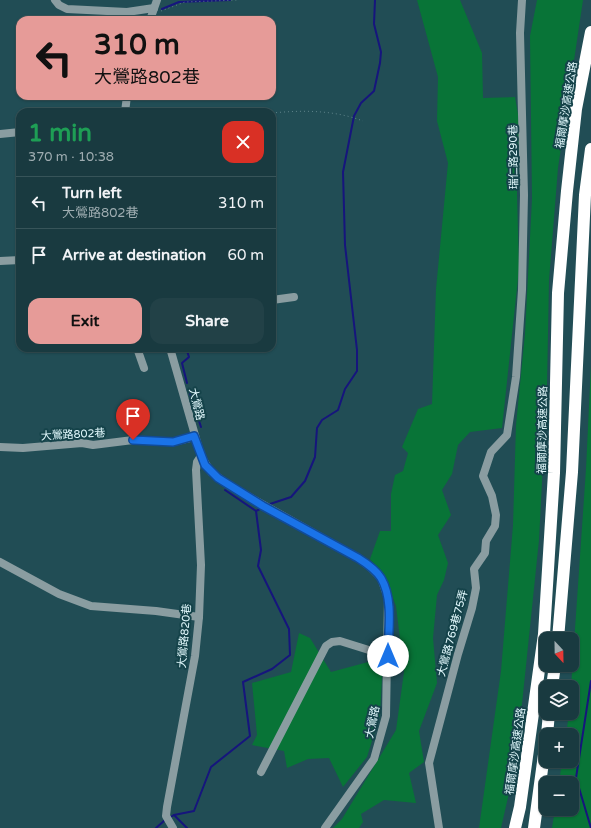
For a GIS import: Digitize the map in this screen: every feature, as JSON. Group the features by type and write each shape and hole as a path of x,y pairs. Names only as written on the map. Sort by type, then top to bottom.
{"highway":[{"name":"福爾摩沙高速公路","path":"516,828 544,634 554,473 558,293 576,109 591,32"},
{"path":"559,632 572,472 585,194 591,149"},
{"path":"534,828 542,768"}],"street":[{"path":"55,0 59,5 67,9 127,12 153,10"},
{"name":"瑞仁路290巷","path":"520,313 524,194 523,84 520,33 522,0"},
{"path":"0,134 16,132"},
{"path":"0,261 16,260"},
{"path":"276,299 294,297"},
{"name":"大鶯路769巷75弄","path":"440,828 429,763 472,608 476,588 474,569 485,552 486,541 495,526 496,514 492,496 483,476 491,452 507,435 516,377 520,313"},
{"path":"138,352 144,368"},
{"name":"大鶯路","path":"171,352 194,436 205,465 218,478 263,506 370,566 381,578 388,598 386,716 374,759 325,828"},
{"name":"大鶯路802巷","path":"0,447 23,448 82,443 93,445 133,440 173,442 194,436"},
{"name":"大鶯路820巷","path":"173,828 166,816 195,656 199,617 198,596 202,565 196,470 197,462 201,456"},
{"path":"0,562 59,594 91,606 156,611 199,617"},
{"path":"261,772 326,646 332,642 340,641 388,656"}],"path":[{"path":"153,10 185,2 238,0"},
{"path":"276,113 306,110 352,117 363,121"}],"green space":[{"path":"417,0 460,0 482,53 483,98 515,97 519,120 517,194 519,269 502,428 470,432 458,445 452,474 442,490 451,515 438,535 448,563 444,580 437,595 433,638 437,683 419,731 424,762 409,773 416,803 384,800 361,814 363,822 359,828 333,828 342,819 396,730 404,672 396,606 385,577 370,559 380,531 391,531 391,494 395,475 403,471 408,453 402,447 418,409 432,404 436,289 448,163 437,121 438,77"},
{"path":"537,0 583,0 558,168 549,280 547,386 539,540 516,762 501,828 479,828 501,671 513,525 516,425 525,334 532,199 530,36"},
{"path":"591,365 591,828 552,828 554,816 579,816 579,776 560,776 561,768 579,768 579,728 567,728 568,720 579,720 579,680 571,680 572,672 579,672 579,632 575,632 586,469"},
{"path":"299,633 310,638 331,672 383,658 380,715 367,757 343,787 329,758 308,759 287,768 284,751 252,745 257,735 252,683 291,672"}],"waterway":[{"path":"162,9 179,2 230,0"},
{"path":"267,505 291,497 305,481 315,457 317,428 322,420 338,410 345,389 357,371 357,350 345,245 343,172 354,116 361,103 374,91 380,63 381,52 374,24 375,0"},
{"path":"187,352 189,357 182,363 187,383"},
{"path":"190,393 201,427"},
{"path":"225,490 256,511"},
{"path":"169,818 174,815 194,811 211,767 250,736 243,682 272,669 290,655 289,629 258,566 261,550 256,511 264,507"},
{"path":"591,681 576,778 591,828"},
{"path":"174,815 187,828"},
{"path":"156,828 165,820"}],"route":[{"path":"133,440 173,442 194,436 205,465 218,478 263,506 370,566 381,578 388,598 388,656"}]}
